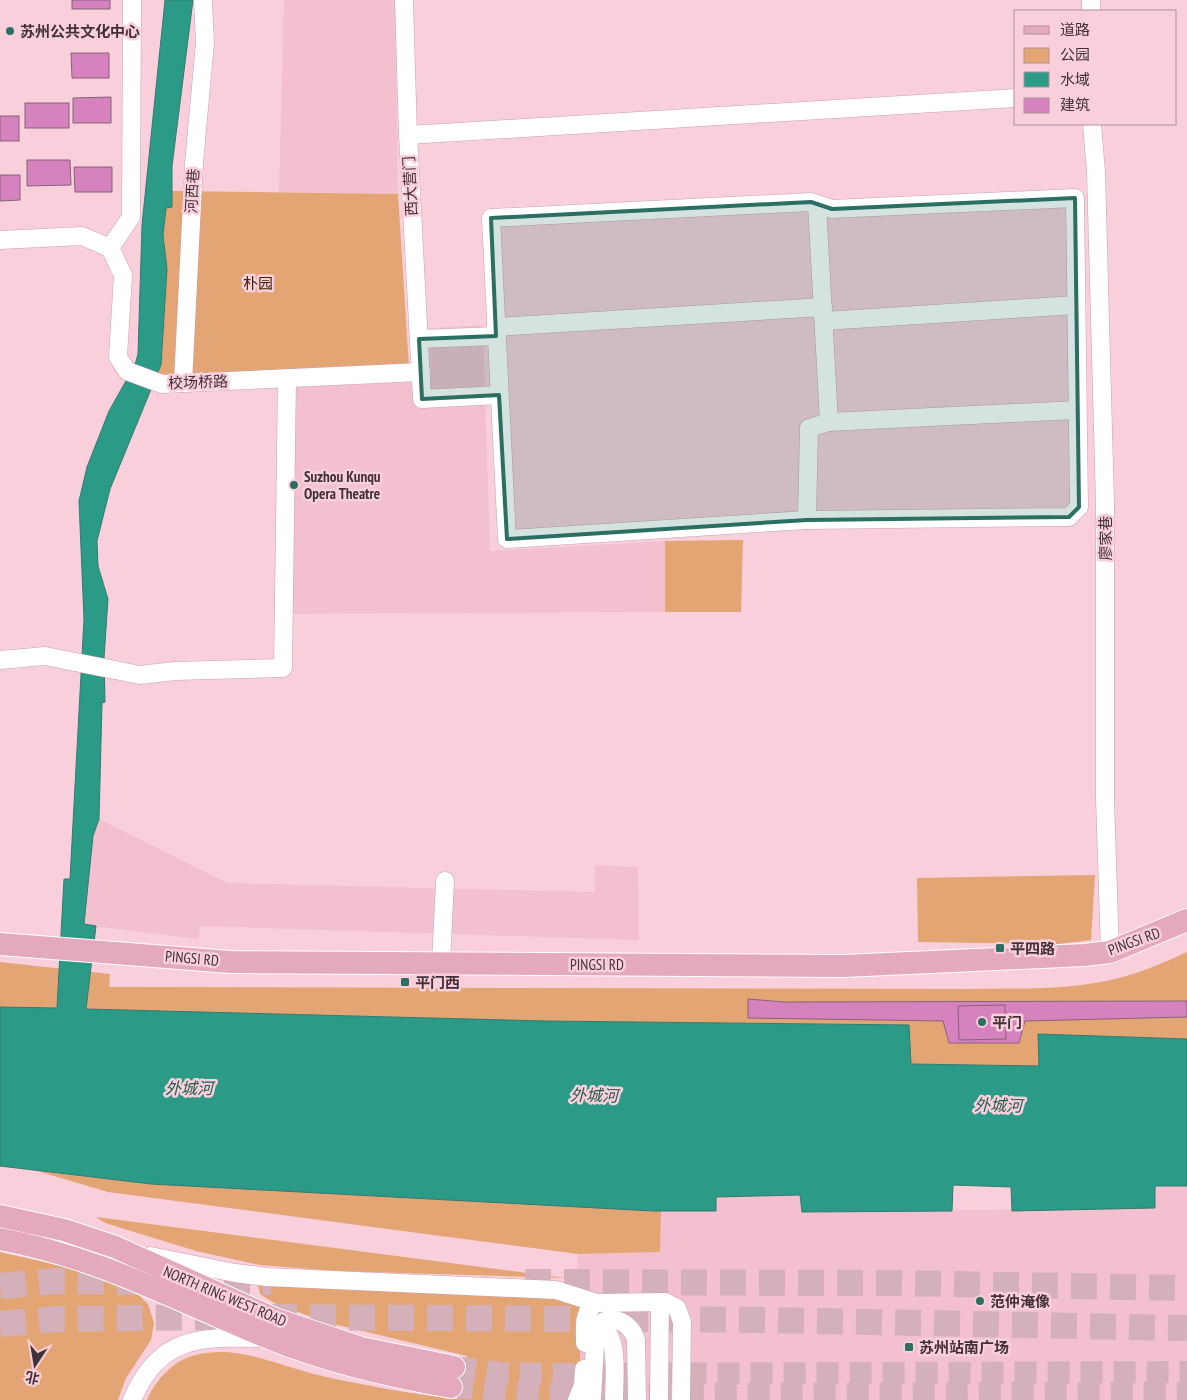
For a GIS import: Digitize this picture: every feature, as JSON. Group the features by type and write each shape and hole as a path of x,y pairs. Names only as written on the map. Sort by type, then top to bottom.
{"main road":[{"name":"PINGSI RD","path":"0,944 230,962 844,966 1084,955 1110,952 1187,920"},
{"name":"NORTH RING WEST ROAD","path":"0,1216 64,1230 120,1249 275,1319 452,1377 357,1368 270,1339 106,1267 59,1252 0,1239"}],"street":[{"path":"0,240 82,236 110,248 131,217 132,0"},
{"name":"河西巷","path":"183,383 194,163 205,43 203,0"},
{"name":"西大营门","path":"404,0 408,135 422,399 500,395"},
{"path":"408,135 1014,98"},
{"name":"廖家巷","path":"1092,125 1096,182 1105,503 1105,799 1110,952"},
{"path":"1074,198 1079,507 1069,518 807,520 507,539 491,218 811,202 817,204 832,209 1074,198"},
{"path":"817,204 830,422"},
{"name":"校场桥路","path":"110,248 123,275 118,357 127,370 162,384 421,372"},
{"path":"419,339 496,331 824,314 1075,305"},
{"path":"0,660 45,656 140,675 175,671 283,668 287,378"},
{"path":"807,520 809,428 830,422 1076,410"},
{"path":"441,963 445,882"},
{"path":"120,1249 235,1273 346,1282 556,1290 597,1303 660,1302 674,1305 679,1311 682,1322 681,1400"},
{"path":"659,1400 660,1302"},
{"path":"592,1400 595,1325 588,1309 597,1303"},
{"path":"595,1325 621,1322 628,1325 633,1332 636,1340 636,1400"},
{"path":"577,1400 584,1385 595,1325"},
{"path":"595,1325 611,1337 614,1400"},
{"path":"132,1400 139,1383 155,1361 174,1348 196,1340 227,1337 270,1339"}],"highlighted area":[{"path":"1075,198 1079,507 1069,517 807,520 507,539 499,395 422,399 419,339 496,336 491,218 811,202 832,209"}],"shaded area":[{"path":"284,0 395,0 398,194 279,192"},
{"path":"483,325 490,551 665,541 665,612 286,614 282,388 431,380 429,328"},
{"path":"99,819 228,883 595,892 595,865 638,867 639,940 201,926 198,939 84,925 93,836"},
{"path":"1155,1186 1187,1186 1187,1400 563,1400 567,1399 578,1254 660,1252 661,1211 715,1211 716,1197 800,1195 802,1212 1155,1208"}],"green space":[{"name":"朴园","path":"171,191 398,194 409,367 157,379 161,365 167,269 163,235 166,207 172,207"},
{"path":"743,540 741,612 665,612 665,541"},
{"path":"1095,875 1091,940 1058,944 918,942 917,878"},
{"path":"1187,952 1187,1039 1039,1034 1039,1066 910,1064 908,1025 545,1021 0,1007 0,962 110,974 109,987 1004,989 1062,987 1100,982 1137,973"},
{"path":"37,1171 151,1184 661,1211 660,1252 578,1254 108,1192"},
{"path":"96,1217 566,1278 336,1271 260,1265 196,1251 105,1223"},
{"path":"0,1252 66,1267 135,1291 148,1304 154,1323 151,1340 126,1378 118,1400 0,1400"},
{"path":"258,1284 545,1295 580,1305 580,1379 575,1392 563,1400 147,1400 160,1378 173,1366 196,1355 212,1352 244,1354 339,1380 458,1399 467,1356 325,1322 274,1303 260,1294"}],"water":[{"name":"外城河","path":"165,0 193,0 172,166 172,207 166,208 163,235 167,269 161,365 110,489 97,541 98,566 108,599 104,658 105,702 102,703 99,819 93,836 84,924 96,926 86,1009 545,1021 909,1025 911,1064 1039,1066 1038,1034 1187,1039 1187,1186 1155,1186 1155,1208 1012,1211 1011,1187 953,1185 952,1211 802,1212 800,1195 716,1197 716,1211 653,1211 151,1184 0,1166 0,1007 57,1008 64,879 70,879 84,619 79,501 87,467 109,411 135,365 138,354 142,225"}],"building":[{"path":"72,0 110,0 110,9 72,9"},
{"path":"71,53 109,53 109,78 72,78"},
{"path":"111,97 111,123 73,123 73,98"},
{"path":"25,103 69,103 69,128 25,128"},
{"path":"0,116 19,116 19,141 0,141"},
{"path":"27,160 70,160 71,185 27,186"},
{"path":"74,167 112,167 112,192 75,192"},
{"path":"0,175 20,175 20,200 0,201"},
{"path":"748,999 784,1002 1187,1001 1187,1017 1025,1021 1019,1043 949,1043 943,1021 748,1018"},
{"name":"平门","path":"1005,1005 1006,1039 959,1040 958,1006"}],"tunnel":[{"path":"0,1286 56,1281 141,1282"},
{"path":"185,1282 271,1282"},
{"path":"525,1282 890,1283 1187,1288"},
{"path":"0,1324 57,1319 227,1317"},
{"path":"271,1317 767,1320 1187,1328"},
{"path":"454,1367 500,1373 551,1374 1187,1372"},
{"path":"451,1387 546,1394 1187,1393"}],"place":[{"name":"苏州公共文化中心","path":"10,31"},
{"name":"Suzhou Kunqu Opera Theatre","path":"294,485"},
{"name":"平四路","path":"1000,948"},
{"name":"平门西","path":"405,982"},
{"name":"平门","path":"982,1022"},
{"name":"范仲淹像","path":"980,1301"},
{"name":"苏州站南广场","path":"909,1347"}]}
